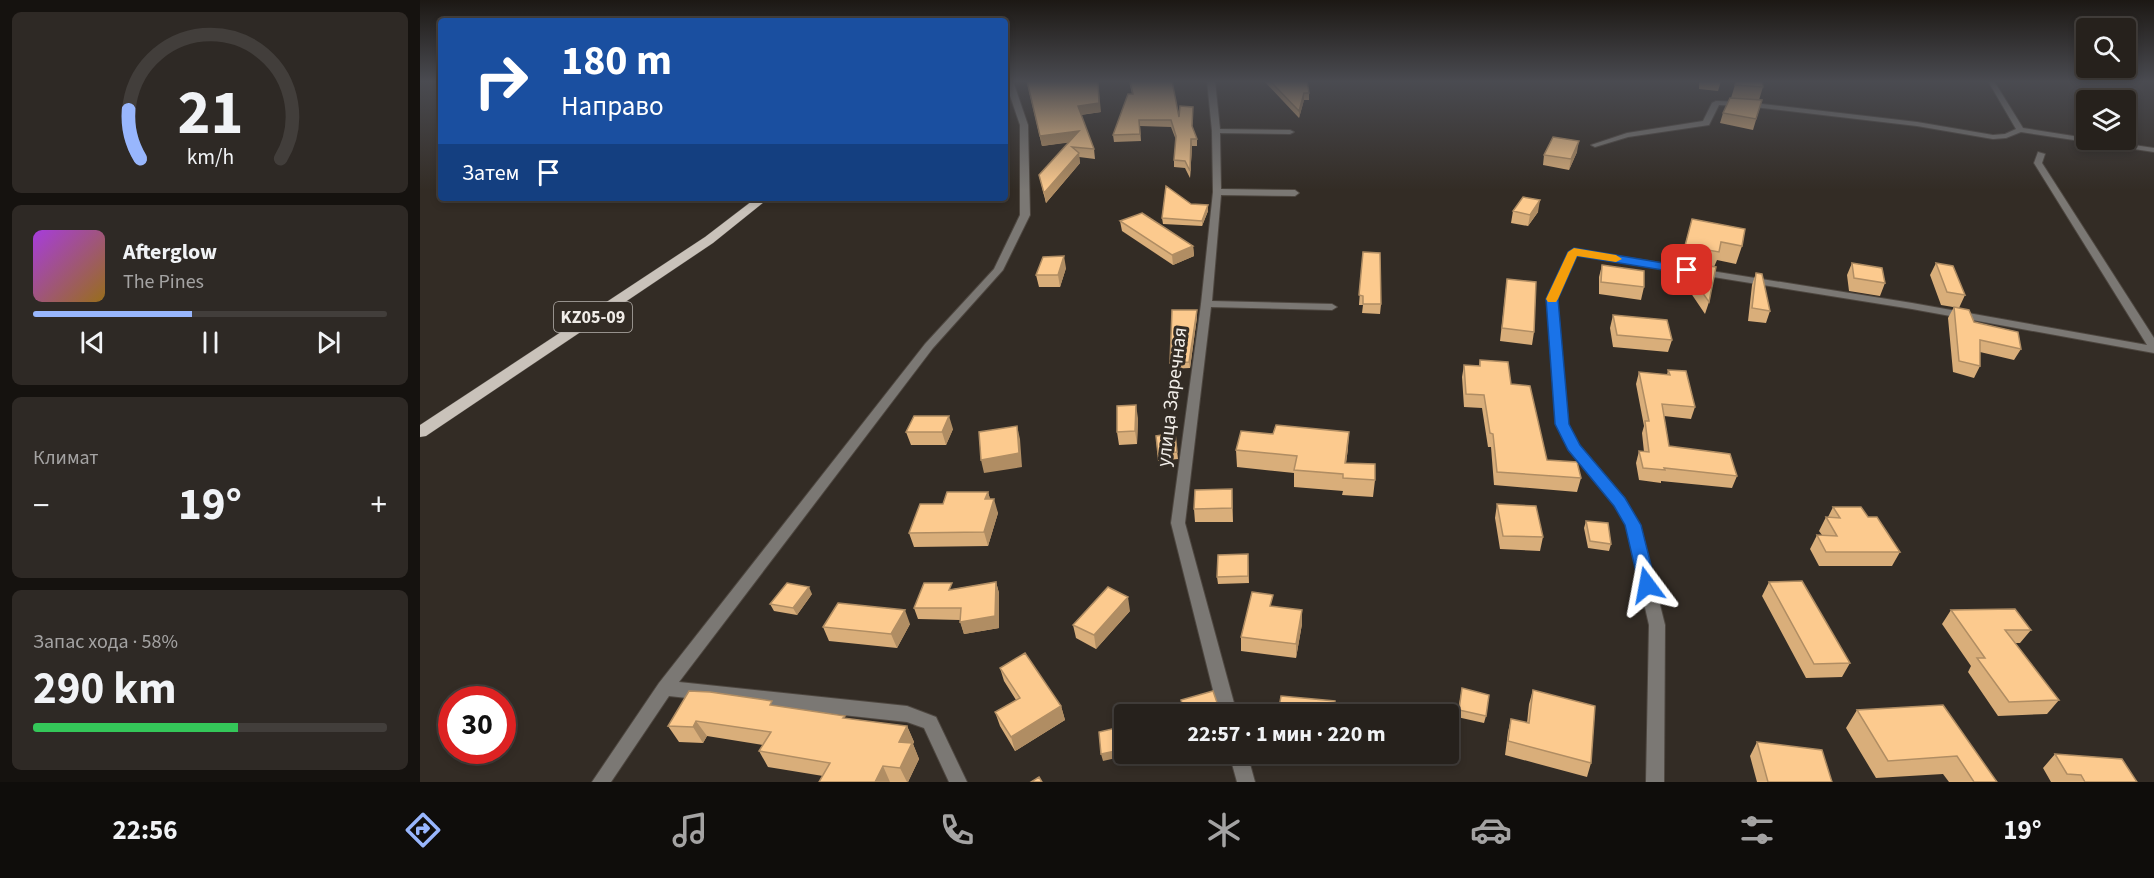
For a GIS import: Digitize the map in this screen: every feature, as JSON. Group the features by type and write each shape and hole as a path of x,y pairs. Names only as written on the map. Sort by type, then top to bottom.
{"main road":[{"name":"KZ05-09","path":"420,432 709,240 759,201"}],"street":[{"path":"601,782 665,688 929,346 998,270 1025,214 1024,125 1021,117"},
{"name":"улица Заречная","path":"1215,117 1217,192 1206,304 1178,523 1225,704"},
{"path":"1595,145 1628,135 1706,123 1709,117"},
{"path":"1861,117 1993,137 2006,136 2020,130 2154,150"},
{"path":"2013,117 2020,130"},
{"path":"1216,130 1290,132"},
{"path":"2041,154 2038,164 2154,349"},
{"path":"1217,192 1294,193"},
{"path":"1655,782 1657,625 1633,525 1620,502 1574,447 1562,424 1552,299 1574,252 1912,306 2154,349"},
{"path":"1206,304 1332,307"},
{"path":"665,688 908,714 930,722 958,782"},
{"path":"1241,764 1246,782"}],"building":[{"path":"1036,117 1082,117 1094,149 1072,147 1079,153 1044,193 1039,175 1079,131 1040,136"},
{"path":"1119,117 1192,117 1192,126 1197,139 1191,139 1190,171 1185,161 1174,160 1176,136 1171,120 1139,120 1140,134 1113,135"},
{"path":"1553,137 1579,141 1571,159 1544,155"},
{"path":"1166,186 1191,204 1208,205 1202,221 1162,218"},
{"path":"1523,197 1540,200 1530,215 1513,211"},
{"path":"1142,213 1193,246 1172,255 1120,221"},
{"path":"1692,219 1745,229 1742,246 1721,242 1719,252 1685,246"},
{"path":"1363,252 1380,253 1381,304 1363,304 1363,296 1359,295"},
{"path":"1064,256 1058,275 1036,275 1043,257"},
{"path":"1681,262 1716,267 1709,302"},
{"path":"1852,263 1882,268 1885,283 1854,278"},
{"path":"1936,263 1953,266 1965,295 1947,292"},
{"path":"1602,265 1644,271 1644,287 1601,282"},
{"path":"1756,273 1762,274 1770,311 1752,308"},
{"path":"1507,279 1536,282 1534,332 1502,328"},
{"path":"1954,307 1969,310 1974,322 2018,332 2021,349 1980,340 1980,366 1959,361"},
{"path":"1172,310 1197,310 1189,362 1170,363"},
{"path":"1613,315 1667,320 1672,340 1617,335"},
{"path":"1480,360 1508,362 1511,384 1530,386 1547,460 1577,462 1581,478 1497,472 1493,434 1490,433 1484,395 1466,394 1464,365 1480,366"},
{"path":"1668,370 1686,371 1695,407 1662,404 1669,446 1730,454 1737,476 1643,468 1639,451 1649,452 1645,421 1649,421 1639,372 1670,375"},
{"path":"1136,405 1135,431 1117,432 1117,406"},
{"path":"914,416 949,416 942,432 906,432"},
{"path":"1276,425 1349,432 1345,463 1375,464 1375,480 1343,478 1343,474 1294,470 1297,456 1236,450 1241,431 1273,434"},
{"path":"1017,426 1019,453 981,460 979,432"},
{"path":"1175,433 1177,452 1158,454 1156,436"},
{"path":"1232,489 1232,508 1194,509 1195,490"},
{"path":"947,492 988,492 985,499 994,499 984,532 909,533 920,504 943,504"},
{"path":"1497,504 1536,506 1543,537 1503,536"},
{"path":"1833,507 1861,507 1868,517 1877,517 1900,552 1826,552 1817,535 1837,536 1826,517 1840,518"},
{"path":"1586,521 1608,523 1611,544 1590,541"},
{"path":"1248,554 1248,576 1217,577 1218,555"},
{"path":"1802,581 1850,663 1814,664 1769,582"},
{"path":"996,582 995,616 960,622 961,608 914,608 924,583 952,583 949,590"},
{"path":"787,583 809,587 793,608 770,604"},
{"path":"1108,587 1128,597 1094,635 1073,625"},
{"path":"1252,592 1273,595 1270,606 1302,610 1296,644 1241,637"},
{"path":"838,603 905,610 891,634 823,627"},
{"path":"2015,609 2031,630 2005,630 2059,700 2009,702 1977,658 1985,658 1951,610"},
{"path":"1025,653 1061,706 1011,737 995,712 1020,698 1000,668"},
{"path":"1462,688 1489,695 1486,716 1459,710"},
{"path":"1533,690 1595,706 1591,763 1508,741 1511,719 1529,723"},
{"path":"689,691 772,701 770,705 907,726 899,742 912,743 900,768 883,766 875,782 819,782 830,763 759,751 771,732 696,721 693,727 668,726"},
{"path":"1213,691 1218,704 1182,704 1181,700"},
{"path":"1281,696 1335,701 1335,704 1280,704"},
{"path":"1943,705 1997,782 1974,782 1957,756 1888,761 1857,710"},
{"path":"1114,729 1114,751 1101,754 1099,732"},
{"path":"1757,742 1822,750 1832,782 1768,782"},
{"path":"2055,754 2122,759 2137,782 2085,782 2081,775 2067,774"},
{"path":"1039,777 1042,782 1031,782"}],"slow traffic":[{"path":"1552,299 1574,252 1616,259"}],"route":[{"path":"1647,585 1633,525 1620,502 1574,447 1562,424 1552,299 1574,252 1687,270"}]}
